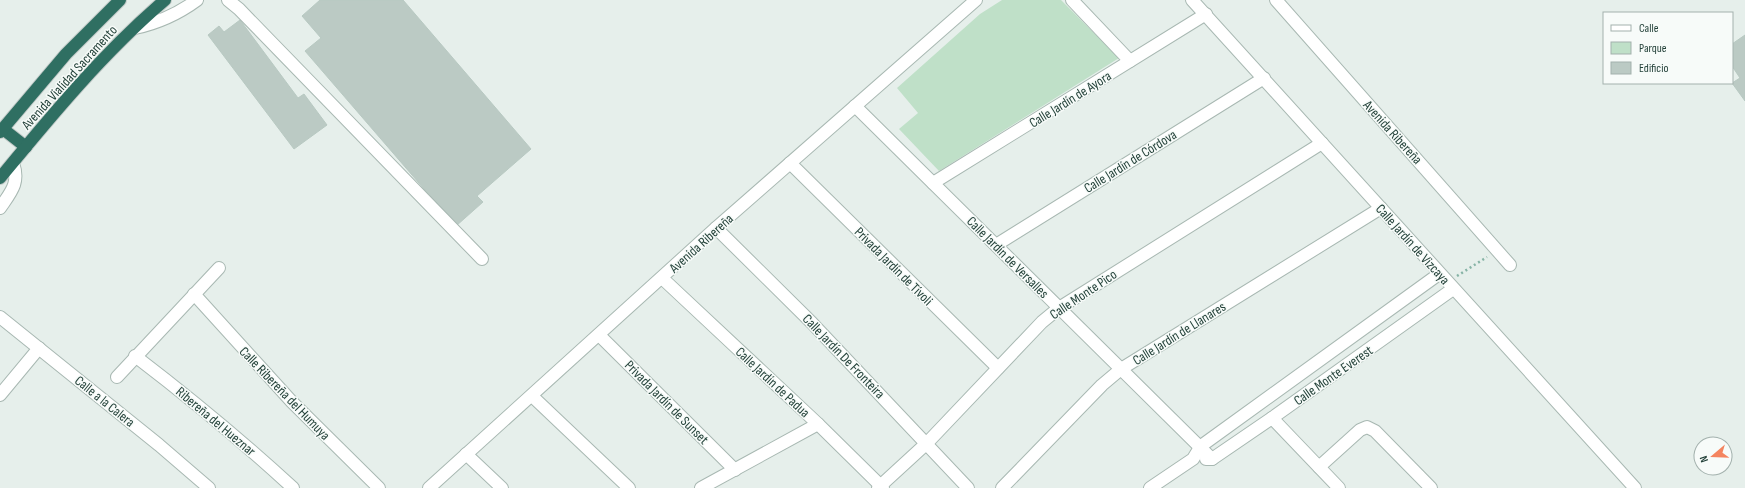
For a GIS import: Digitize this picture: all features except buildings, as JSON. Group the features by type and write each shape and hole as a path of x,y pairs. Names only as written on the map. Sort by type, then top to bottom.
{"highway":[{"name":"Avenida Vialidad Sacramento","path":"2,130 66,54 120,0"},
{"name":"Avenida Vialidad Sacramento","path":"0,178 80,84 165,0"},
{"path":"2,130 26,147"}],"street":[{"path":"135,28 162,21 198,0"},
{"path":"228,0 482,259"},
{"name":"Avenida Ribereña","path":"429,488 716,228 976,0"},
{"path":"1072,0 1130,62"},
{"name":"Calle Jardín de Vizcaya","path":"1192,0 1635,488"},
{"name":"Avenida Ribereña","path":"1276,0 1510,265"},
{"name":"Calle Jardín de Ayora","path":"933,183 1206,14"},
{"name":"Calle Jardín de Córdova","path":"996,245 1264,78"},
{"name":"Calle Jardín de Versalles","path":"855,106 1058,308 1212,458"},
{"name":"Calle Monte Pico","path":"881,487 927,443 1042,322 1058,308 1322,143"},
{"path":"0,208 16,180 16,171 13,163"},
{"name":"Privada Jardín de Tívoli","path":"790,163 998,368"},
{"name":"Calle Jardín de Llanares","path":"1002,488 1102,385 1121,369 1381,208"},
{"name":"Calle Jardín De Fronteira","path":"716,228 818,329 968,488"},
{"path":"117,377 219,268"},
{"name":"Calle Jardín de Padua","path":"662,278 818,424 881,487"},
{"name":"Calle Monte Everest","path":"1212,458 1272,418 1447,282"},
{"name":"Calle Monte Everest","path":"1201,446 1447,282"},
{"name":"Calle Ribereña del Humuya","path":"194,294 292,402 379,488"},
{"name":"Calle a la Calera","path":"1,319 159,445 208,488"},
{"name":"Privada Jardín de Sunset","path":"599,335 735,470"},
{"path":"0,395 39,348"},
{"name":"Ribereña del Hueznar","path":"136,356 238,438 293,488"},
{"path":"532,396 629,488"},
{"path":"1272,418 1339,488"},
{"path":"701,488 818,424"},
{"path":"1319,467 1360,430 1368,427 1375,431 1432,488"},
{"path":"1150,488 1193,459 1201,446"},
{"path":"466,454 502,488"},
{"path":"1193,459 1212,458"}],"path":[{"path":"1447,282 1497,250"}],"green space":[{"path":"1002,0 1061,0 1119,58 939,171 899,129 918,113 897,88 980,14"}]}
